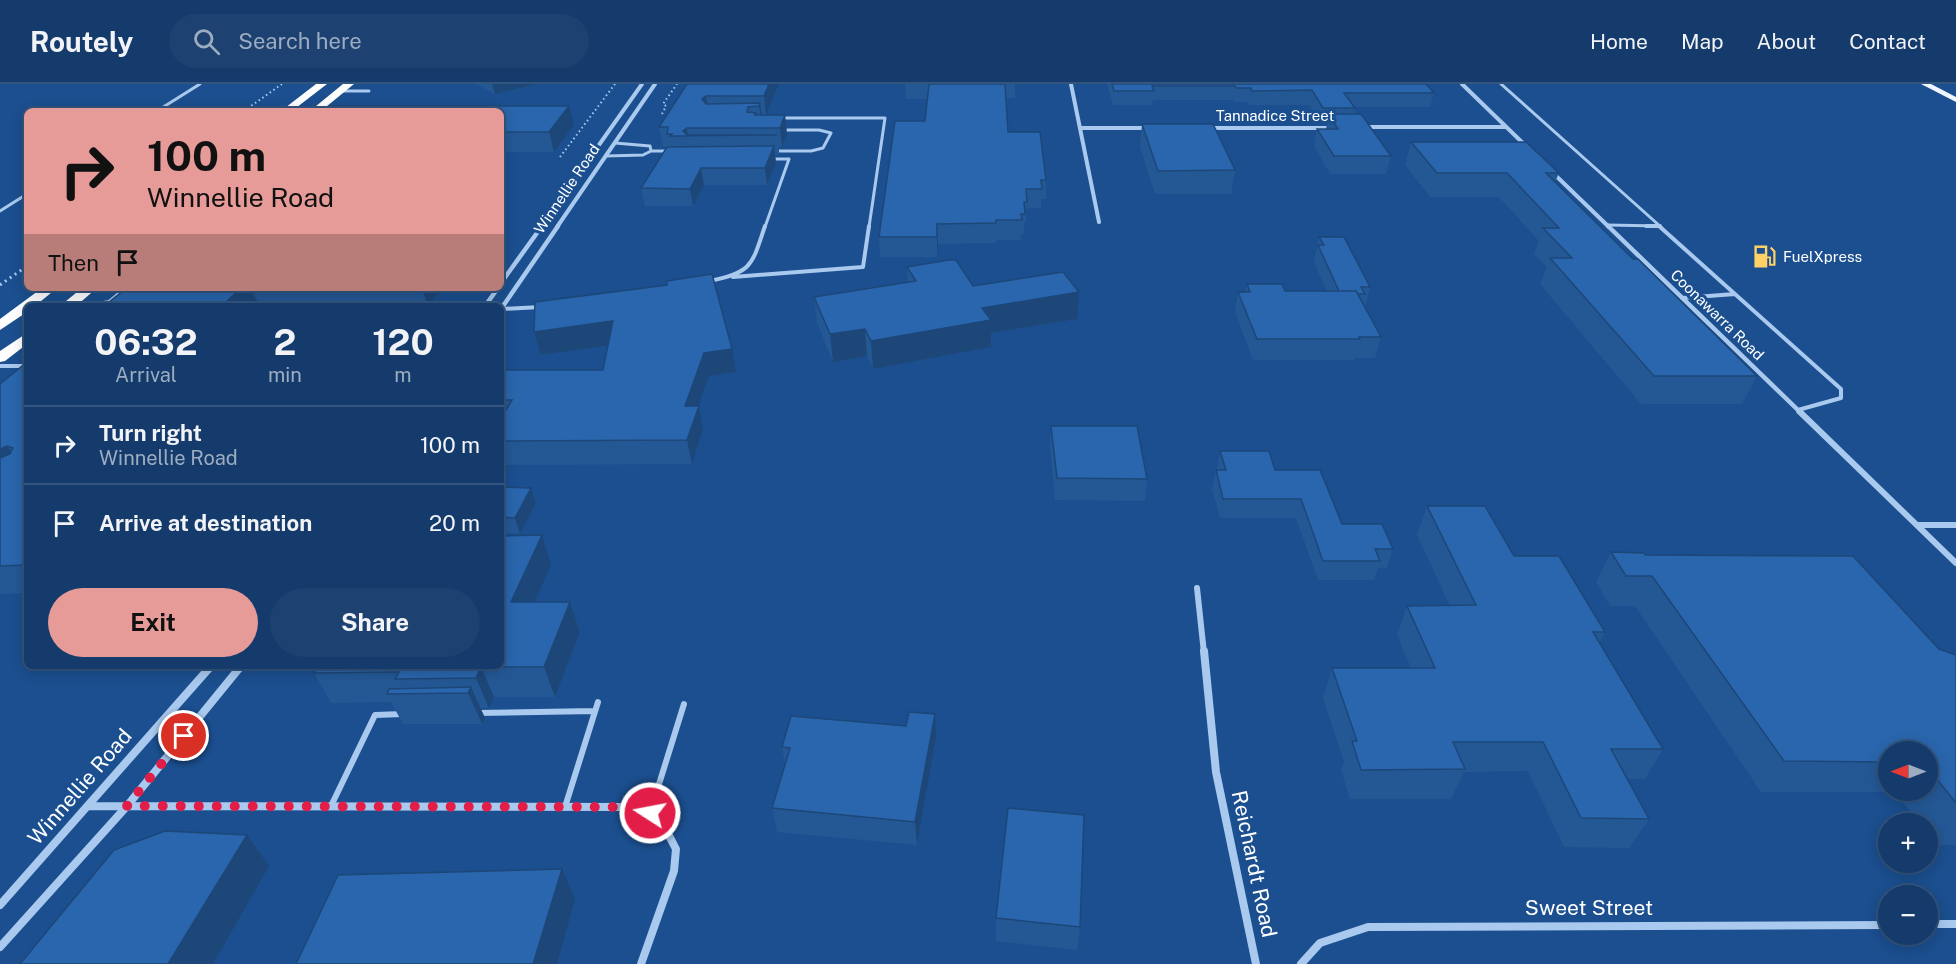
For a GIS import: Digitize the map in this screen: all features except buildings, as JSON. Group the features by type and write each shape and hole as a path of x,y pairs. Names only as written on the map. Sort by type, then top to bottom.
{"highway":[{"path":"290,108 322,84"},
{"path":"319,108 349,84"},
{"path":"30,303 46,291"},
{"path":"71,303 86,291"},
{"path":"0,326 24,308"},
{"path":"0,358 24,339"}],"main road":[{"path":"1925,84 1956,100"}],"street":[{"name":"Winnellie Road","path":"504,279 642,84"},
{"name":"Winnellie Road","path":"504,305 655,84"},
{"path":"1071,84 1099,222"},
{"path":"1462,84 1532,152"},
{"name":"Tannadice Street","path":"1353,128 1506,127"},
{"path":"1080,128 1151,128"},
{"name":"Tannadice Street","path":"1199,128 1341,128"},
{"name":"Coonawarra Road","path":"1548,168 1956,563"},
{"path":"1917,525 1956,525"},
{"name":"Reichardt Road","path":"1197,588 1216,772 1256,964"},
{"name":"Winnellie Road","path":"0,905 208,669"},
{"path":"0,947 127,806 239,669"},
{"path":"88,806 623,807 650,813 666,828 676,849 674,871 641,964"},
{"path":"1938,924 1956,924"},
{"name":"Sweet Street","path":"1301,964 1320,943 1368,927 1878,925"}],"lane":[{"path":"162,108 200,84"},
{"path":"1502,84 1841,389 1841,398 1798,410"},
{"path":"340,91 369,91"},
{"path":"698,283 732,277 862,267 885,118 780,118"},
{"path":"767,151 811,151 823,148 831,133 819,130 775,130"},
{"path":"615,143 643,144 650,146 651,151"},
{"path":"606,156 643,155 651,151 669,151"},
{"path":"732,277 752,263 789,159 766,159"},
{"path":"0,211 24,196"},
{"path":"1607,225 1660,226"},
{"path":"104,303 109,302 122,291"},
{"path":"1682,298 1735,294"},
{"path":"504,309 550,307"},
{"path":"0,366 24,366"},
{"path":"565,807 598,702"},
{"path":"650,813 684,704"},
{"path":"468,713 595,711"},
{"path":"331,806 375,715 410,714"}],"path":[{"path":"248,108 282,84"},
{"path":"560,158 615,84"},
{"path":"662,114 666,106 663,104 677,84"},
{"path":"0,285 24,268"}],"place":[{"name":"FuelXpress","path":"1765,257"}],"route":[{"path":"184,736 127,806 623,807 650,813"}]}
